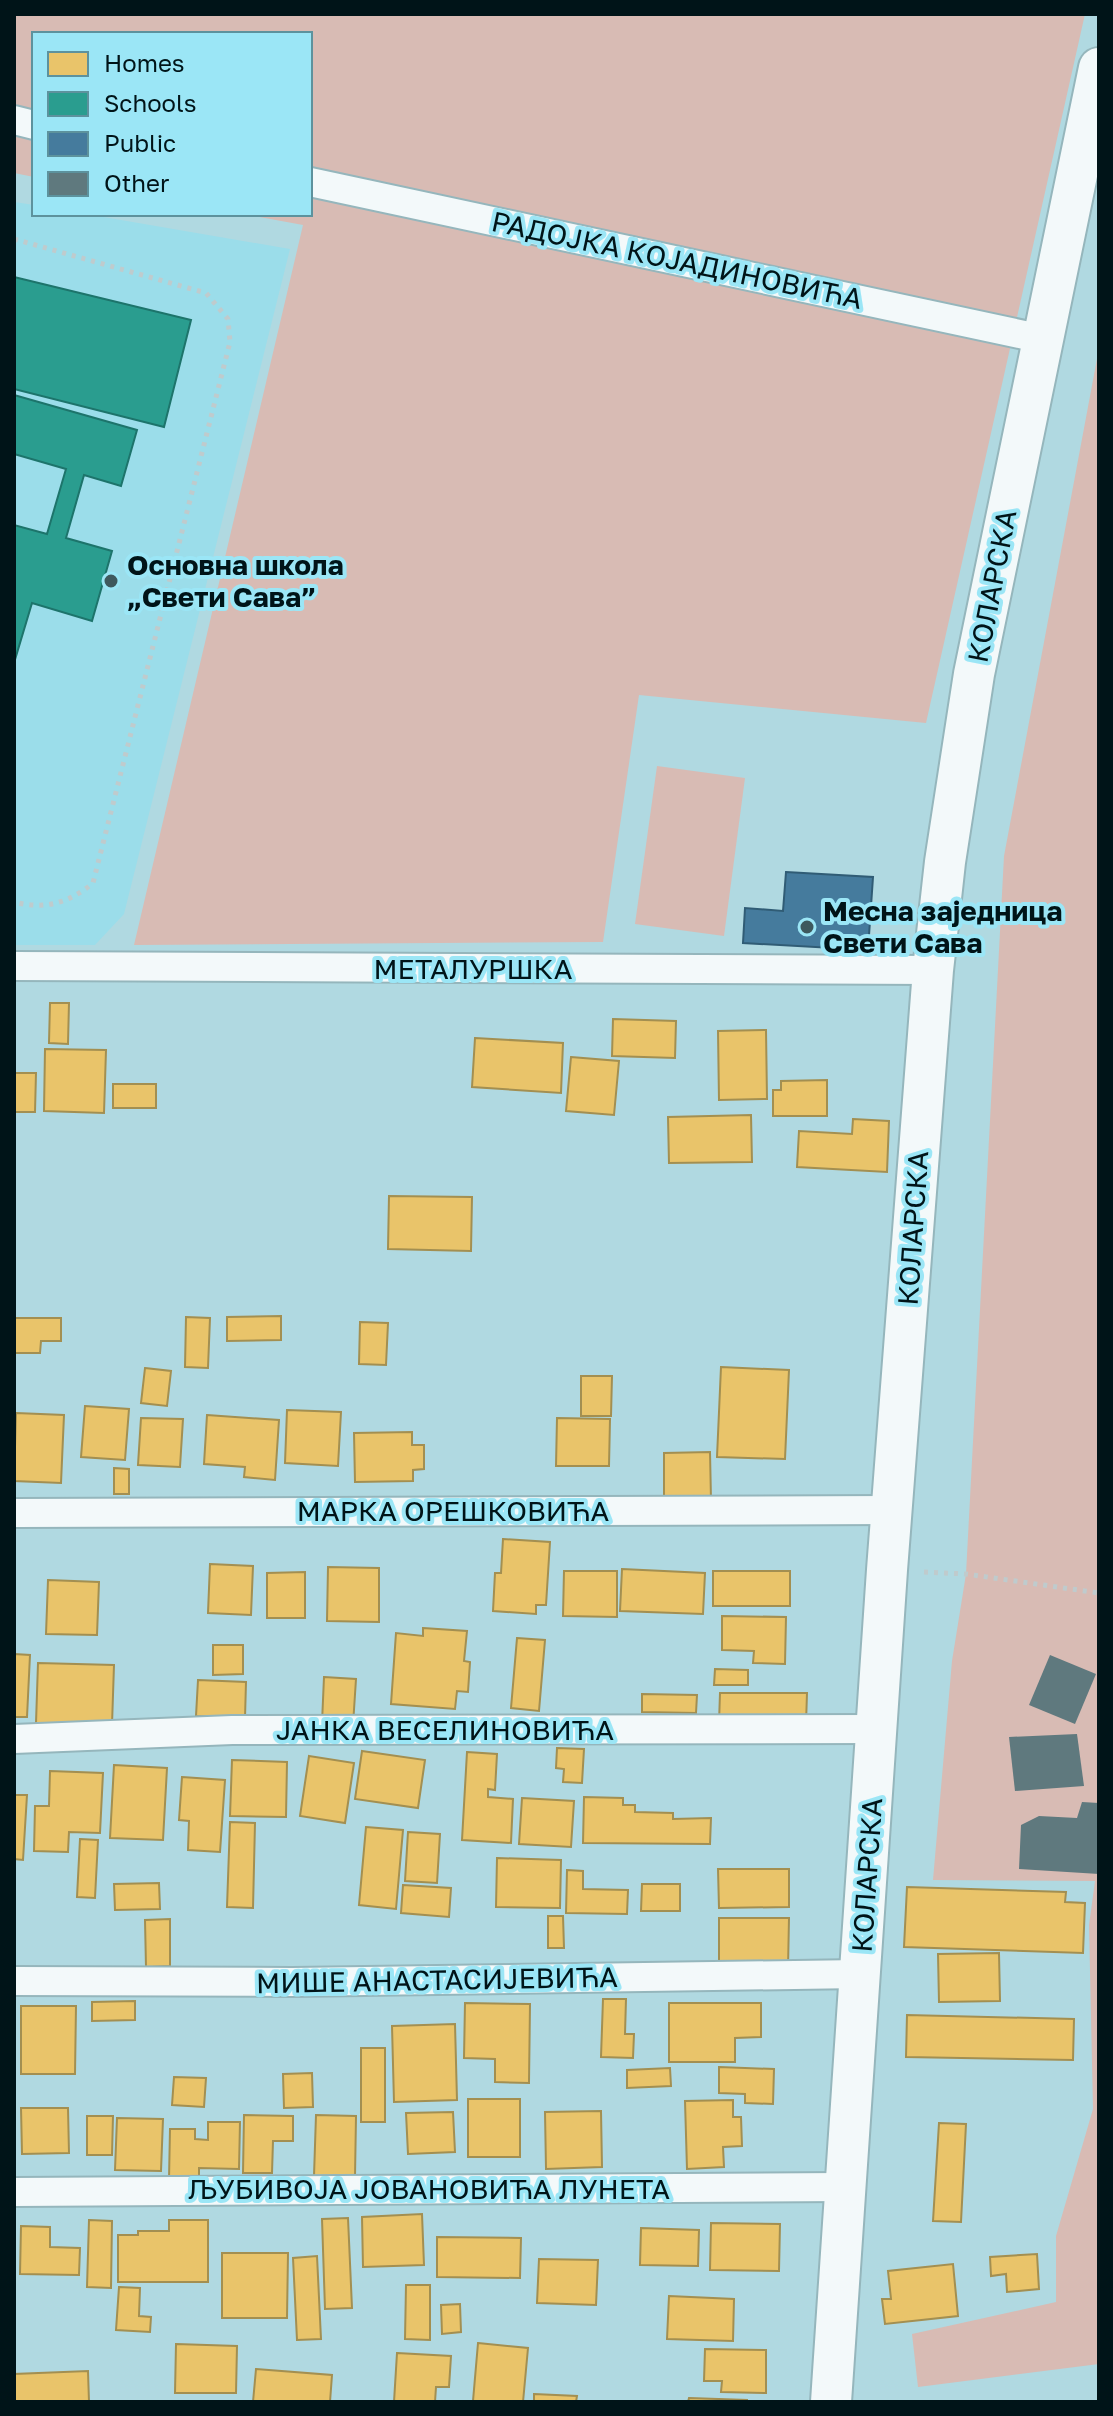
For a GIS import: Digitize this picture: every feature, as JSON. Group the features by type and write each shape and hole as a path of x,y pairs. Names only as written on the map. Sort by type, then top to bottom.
{"main road":[{"name":"КОЛАРСКА","path":"831,2402 887,1570 933,970 945,862 974,674 1099,68"}],"street":[{"name":"РАДОЈКА КОЈАДИНОВИЋА","path":"312,182 1043,339"},
{"name":"МЕТАЛУРШКА","path":"14,966 933,970"},
{"name":"МАРКА ОРЕШКОВИЋА","path":"14,1513 892,1510"},
{"name":"ЈАНКА ВЕСЕЛИНОВИЋА","path":"14,1739 232,1730 877,1729"},
{"name":"МИШЕ АНАСТАСИЈЕВИЋА","path":"14,1981 292,1982 860,1974"},
{"name":"ЉУБИВОЈА ЈОВАНОВИЋА ЛУНЕТА","path":"14,2192 844,2187"}],"path":[{"path":"14,239 206,293 228,319 230,342 93,883 77,896 57,904 30,906 14,902"},
{"path":"887,1570 966,1574 1099,1593"}],"shaded area":[{"path":"14,14 1085,14 926,723 639,695 603,942 134,945 303,225 254,216 312,216 312,32 32,32 32,177 14,173"},
{"name":"Основна школа „Свети Сава”","path":"14,202 32,205 32,216 98,216 290,249 124,914 95,945 14,945"},
{"path":"1099,348 1099,2364 918,2387 912,2334 1056,2302 1056,2236 1093,2109 1089,1925 1095,1881 933,1880 952,1661 966,1574 1004,856"},
{"path":"657,766 745,778 724,936 635,924"}],"building: Homes":[{"path":"50,1003 69,1003 68,1044 49,1043"},
{"path":"613,1019 676,1021 675,1058 612,1056"},
{"path":"766,1030 767,1099 719,1100 718,1031"},
{"path":"475,1038 563,1043 561,1093 472,1087"},
{"path":"45,1049 106,1050 104,1113 44,1111"},
{"path":"571,1057 619,1061 614,1115 566,1111"},
{"path":"14,1073 36,1073 35,1112 14,1112"},
{"path":"827,1080 827,1116 773,1116 773,1090 781,1090 781,1081"},
{"path":"113,1084 156,1084 156,1108 113,1108"},
{"path":"751,1115 752,1162 669,1163 668,1117"},
{"path":"853,1119 889,1121 887,1172 797,1167 799,1131 852,1134"},
{"path":"389,1196 472,1197 471,1251 388,1249"},
{"path":"281,1316 281,1340 227,1341 227,1317"},
{"path":"186,1317 210,1318 208,1368 185,1367"},
{"path":"14,1318 61,1318 61,1341 41,1341 40,1353 14,1353"},
{"path":"360,1322 388,1323 386,1365 359,1364"},
{"path":"721,1367 789,1370 785,1459 717,1457"},
{"path":"145,1368 171,1371 167,1406 141,1403"},
{"path":"581,1376 612,1376 611,1416 581,1416"},
{"path":"85,1406 129,1409 125,1460 81,1457"},
{"path":"287,1410 341,1412 338,1466 285,1463"},
{"path":"16,1413 64,1415 61,1483 14,1481"},
{"path":"207,1415 279,1420 275,1480 244,1477 245,1467 204,1464"},
{"path":"141,1418 183,1419 180,1467 138,1465"},
{"path":"557,1418 610,1419 609,1466 556,1466"},
{"path":"412,1432 412,1445 424,1445 424,1469 413,1470 413,1481 355,1482 354,1433"},
{"path":"710,1452 711,1500 664,1500 664,1453"},
{"path":"114,1468 129,1469 129,1494 114,1494"},
{"path":"503,1539 550,1542 546,1605 536,1605 536,1614 493,1611 495,1573 501,1573"},
{"path":"210,1564 253,1566 251,1615 208,1613"},
{"path":"328,1567 379,1568 379,1622 327,1621"},
{"path":"622,1569 705,1573 703,1614 620,1611"},
{"path":"564,1571 617,1571 617,1617 563,1616"},
{"path":"713,1571 790,1571 790,1606 713,1606"},
{"path":"305,1572 305,1618 267,1618 267,1573"},
{"path":"48,1580 99,1582 97,1635 46,1634"},
{"path":"722,1616 786,1617 785,1664 753,1663 754,1651 722,1650"},
{"path":"423,1628 467,1631 464,1661 470,1662 468,1692 457,1691 455,1709 391,1704 396,1633 423,1636"},
{"path":"517,1638 545,1640 539,1711 511,1708"},
{"path":"213,1645 243,1645 243,1674 213,1675"},
{"path":"14,1654 30,1655 27,1717 14,1717"},
{"path":"38,1663 114,1665 112,1725 36,1723"},
{"path":"715,1669 748,1670 748,1685 714,1685"},
{"path":"324,1677 356,1679 353,1725 322,1723"},
{"path":"198,1680 246,1682 245,1718 196,1716"},
{"path":"720,1693 807,1693 806,1724 719,1723"},
{"path":"642,1694 697,1695 696,1713 642,1712"},
{"path":"557,1748 584,1749 582,1783 563,1782 564,1769 556,1768"},
{"path":"362,1751 425,1760 418,1808 355,1799"},
{"path":"467,1752 497,1754 495,1790 488,1789 488,1797 513,1799 511,1843 462,1840"},
{"path":"309,1756 354,1763 345,1823 300,1816"},
{"path":"232,1760 287,1762 286,1817 230,1816"},
{"path":"114,1765 167,1768 163,1840 110,1838"},
{"path":"50,1771 103,1773 100,1833 69,1832 68,1852 34,1851 35,1806 49,1806"},
{"path":"182,1777 225,1780 220,1852 188,1850 189,1821 179,1820"},
{"path":"14,1795 27,1795 23,1860 14,1859"},
{"path":"584,1797 623,1798 623,1805 635,1805 635,1812 673,1813 673,1819 711,1818 710,1844 583,1843"},
{"path":"522,1798 574,1801 571,1847 519,1844"},
{"path":"230,1822 255,1823 253,1908 227,1907"},
{"path":"366,1827 403,1830 396,1909 359,1905"},
{"path":"408,1832 440,1834 437,1883 405,1881"},
{"path":"80,1839 98,1840 95,1898 77,1897"},
{"path":"497,1858 561,1860 560,1908 496,1907"},
{"path":"718,1869 789,1869 789,1907 719,1908"},
{"path":"567,1870 583,1871 583,1889 628,1890 627,1914 566,1913"},
{"path":"159,1883 160,1909 115,1910 114,1884"},
{"path":"642,1884 680,1884 680,1911 641,1911"},
{"path":"403,1885 451,1888 449,1917 401,1913"},
{"path":"907,1887 1066,1892 1065,1902 1085,1903 1083,1953 904,1947"},
{"path":"548,1916 563,1916 564,1948 548,1948"},
{"path":"719,1918 789,1918 788,1969 719,1968"},
{"path":"170,1919 170,1966 146,1967 145,1920"},
{"path":"999,1953 1000,2001 939,2002 938,1954"},
{"path":"603,1999 626,1999 625,2034 634,2034 633,2058 601,2057"},
{"path":"135,2001 135,2020 92,2021 92,2002"},
{"path":"465,2003 530,2004 529,2083 495,2082 495,2059 464,2058"},
{"path":"669,2003 761,2003 761,2037 735,2038 735,2062 669,2062"},
{"path":"21,2006 76,2006 75,2074 21,2074"},
{"path":"907,2015 1074,2019 1073,2060 906,2057"},
{"path":"455,2024 457,2100 394,2102 392,2026"},
{"path":"361,2048 385,2048 385,2122 361,2122"},
{"path":"719,2067 774,2069 773,2104 745,2103 745,2094 719,2093"},
{"path":"670,2068 671,2086 627,2088 627,2070"},
{"path":"312,2073 313,2107 284,2108 283,2074"},
{"path":"174,2077 206,2078 204,2107 172,2105"},
{"path":"468,2099 520,2099 520,2157 468,2157"},
{"path":"733,2100 733,2117 741,2117 742,2146 723,2147 724,2167 687,2169 685,2101"},
{"path":"21,2108 68,2108 69,2153 22,2154"},
{"path":"601,2111 602,2167 546,2169 545,2112"},
{"path":"453,2112 455,2152 408,2154 406,2113"},
{"path":"244,2115 293,2116 293,2141 273,2141 272,2173 243,2173"},
{"path":"316,2115 356,2116 355,2177 314,2176"},
{"path":"87,2116 113,2116 112,2155 87,2155"},
{"path":"117,2118 163,2119 161,2171 115,2170"},
{"path":"208,2122 240,2122 239,2169 199,2168 199,2181 169,2180 170,2129 195,2129 195,2139 208,2140"},
{"path":"939,2123 966,2124 961,2222 933,2221"},
{"path":"422,2214 424,2265 363,2267 362,2217"},
{"path":"348,2218 352,2308 325,2309 322,2219"},
{"path":"89,2220 112,2221 111,2288 87,2287"},
{"path":"169,2220 208,2220 208,2282 118,2282 118,2235 138,2235 138,2231 169,2231"},
{"path":"711,2223 780,2224 779,2271 710,2270"},
{"path":"21,2226 50,2227 50,2247 80,2248 79,2275 20,2274"},
{"path":"641,2228 699,2230 698,2266 640,2265"},
{"path":"437,2237 521,2238 520,2278 437,2277"},
{"path":"222,2253 288,2253 287,2318 222,2318"},
{"path":"1037,2254 1039,2289 1007,2292 1006,2274 991,2276 990,2257"},
{"path":"317,2256 321,2339 297,2340 293,2258"},
{"path":"539,2259 598,2260 596,2305 537,2303"},
{"path":"953,2264 958,2316 885,2324 882,2299 891,2299 888,2271"},
{"path":"406,2285 430,2285 430,2340 405,2339"},
{"path":"119,2287 140,2288 139,2316 151,2317 150,2332 116,2330"},
{"path":"669,2296 734,2299 733,2341 667,2339"},
{"path":"460,2304 461,2332 442,2334 441,2305"},
{"path":"478,2343 528,2348 523,2402 473,2401"},
{"path":"176,2344 237,2346 236,2393 175,2393"},
{"path":"705,2349 766,2350 766,2393 721,2392 722,2381 704,2381"},
{"path":"397,2353 451,2356 449,2387 436,2387 435,2402 394,2402"},
{"path":"256,2369 332,2375 330,2402 253,2402"},
{"path":"88,2371 89,2402 14,2402 14,2374"},
{"path":"534,2394 577,2396 576,2402 534,2402"},
{"path":"689,2398 747,2400 747,2402 688,2402"}],"building: Schools":[{"path":"14,277 191,320 164,427 14,389"},
{"path":"14,395 137,430 121,486 84,475 66,538 112,551 92,621 32,603 14,663 14,525 47,534 66,469 14,454"}],"building: Public":[{"name":"Месна заједница Свети Сава","path":"786,872 873,877 868,950 743,943 745,908 783,911"}],"building: Other":[{"path":"1050,1655 1096,1674 1075,1724 1029,1705"},
{"path":"1077,1734 1084,1786 1015,1791 1009,1737"},
{"path":"1082,1802 1099,1803 1099,1874 1019,1869 1021,1825 1039,1816 1077,1818"}],"place":[{"name":"Основна школа „Свети Сава”","path":"111,581"},
{"name":"Месна заједница Свети Сава","path":"807,927"}]}
